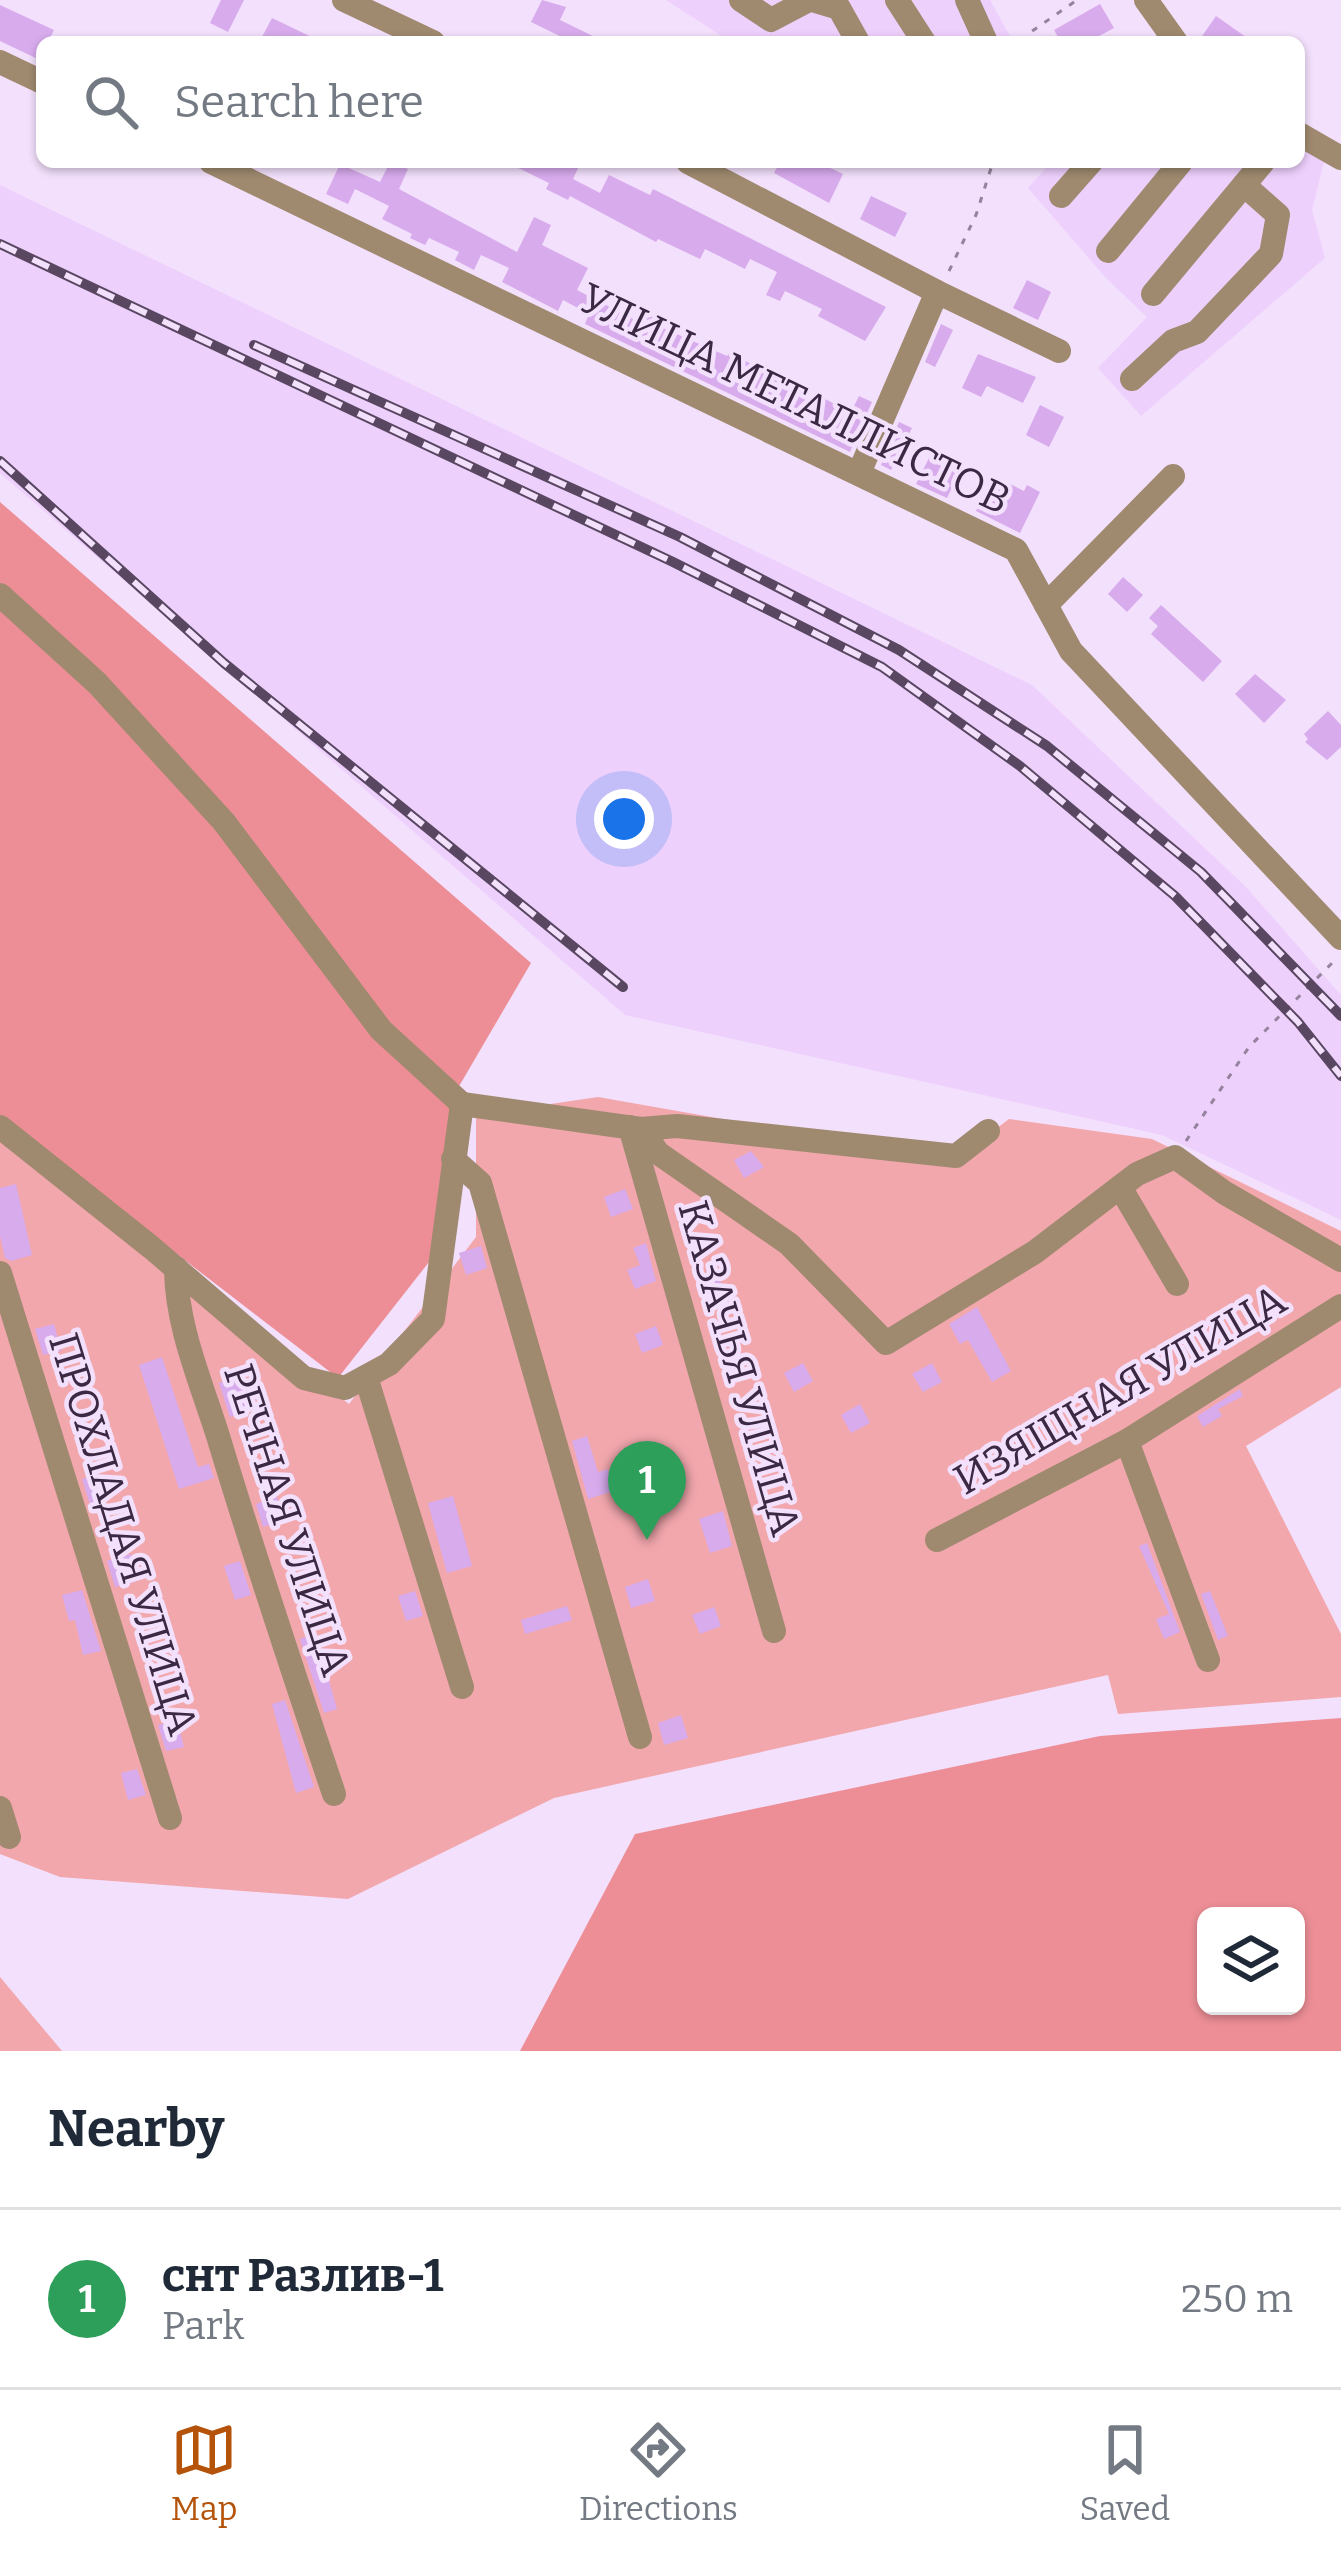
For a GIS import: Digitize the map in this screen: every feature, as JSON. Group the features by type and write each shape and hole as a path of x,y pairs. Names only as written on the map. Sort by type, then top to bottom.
{"street":[{"path":"344,0 420,36"},
{"path":"741,0 771,20 810,0 842,4 855,36"},
{"path":"897,0 920,36"},
{"path":"967,0 983,36"},
{"path":"1146,0 1172,36"},
{"path":"0,62 36,79"},
{"path":"1305,137 1341,158"},
{"name":"УЛИЦА МЕТАЛЛИСТОВ","path":"224,168 1016,550 1071,651 1341,938"},
{"path":"699,168 1059,350"},
{"path":"1061,196 1086,168"},
{"path":"1108,251 1176,168"},
{"path":"1132,379 1173,341 1197,332 1271,254 1278,214 1251,170 1154,294"},
{"path":"860,473 937,292"},
{"path":"1046,604 1173,476"},
{"path":"0,595 98,683 208,804 381,1030 463,1104 636,1128 677,1126 956,1156 988,1131"},
{"path":"0,1127 304,1378 345,1388 388,1364 433,1319 463,1104"},
{"path":"636,1128 658,1153 789,1244 886,1343 1035,1252 1137,1174 1175,1156"},
{"name":"КАЗАЧЬЯ УЛИЦА","path":"636,1128 774,1631"},
{"name":"ИЗЯЩНАЯ УЛИЦА","path":"1175,1156 1225,1193 1341,1260"},
{"path":"453,1159 479,1183 640,1738"},
{"path":"1120,1187 1177,1284"},
{"name":"РЕЧНАЯ УЛИЦА","path":"176,1268 176,1297 193,1355 334,1794"},
{"name":"ПРОХЛАДАЯ УЛИЦА","path":"0,1273 170,1818"},
{"name":"ИЗЯЩНАЯ УЛИЦА","path":"937,1540 1127,1442 1341,1306"},
{"path":"366,1377 462,1687"},
{"path":"1127,1442 1208,1660"},
{"path":"0,1808 9,1837"}],"path":[{"path":"1025,36 1077,0"},
{"path":"937,292 976,215 991,168"},
{"path":"1175,1156 1249,1047 1341,954"}],"shaded area":[{"path":"666,0 990,0 1010,36 722,36"},
{"path":"1305,151 1324,162 1312,210 1325,258 1141,416 1098,368 1147,317 1107,279 1028,188 1046,168 1305,168"},
{"path":"0,185 1032,685 1246,887 1341,995 1341,1220 1162,1135 625,1015 0,473"},
{"path":"0,502 531,963 458,1088 429,1262 338,1378 0,1118"},
{"path":"598,1097 955,1160 1009,1119 1152,1139 1341,1231 1341,1387 1246,1446 1341,1634 1341,1697 1118,1714 1108,1675 554,1798 348,1899 60,1877 0,1854 0,1122 349,1404 476,1237 476,1115"},
{"path":"1341,1718 1341,2051 520,2051 635,1834 1100,1736"},
{"path":"0,1977 62,2051 0,2051"}],"building":[{"path":"221,0 244,0 228,32 210,23"},
{"path":"542,0 566,7 560,20 593,36 560,36 531,22"},
{"path":"1100,4 1114,28 1099,36 1058,36 1054,30"},
{"path":"0,5 54,30 51,36 36,36 36,58 0,41"},
{"path":"1216,16 1244,36 1202,36"},
{"path":"272,18 310,36 263,36"},
{"path":"338,168 380,182 387,168 408,169 399,189 517,252 534,217 551,225 542,245 588,268 577,290 639,322 646,310 660,317 656,325 729,353 816,402 819,396 851,412 859,396 872,402 850,452 585,324 589,314 563,300 558,311 502,282 509,268 481,255 474,270 455,260 459,252 429,238 425,245 410,238 412,234 382,219 389,206 355,189 348,204 326,194"},
{"path":"518,168 578,168 573,179 600,193 609,175 650,195 653,189 886,307 865,341 818,316 822,309 785,291 780,301 766,295 777,272 750,259 745,269 705,249 700,259 656,242 570,196 568,200 546,189 549,183"},
{"path":"777,168 830,168 843,174 829,203 774,173"},
{"path":"871,196 907,213 895,237 860,219"},
{"path":"1027,280 1051,292 1038,320 1013,308"},
{"path":"941,324 953,330 935,367 925,362"},
{"path":"978,354 1036,377 1023,403 987,386 981,397 962,388"},
{"path":"1040,405 1064,417 1049,447 1026,435"},
{"path":"899,422 912,428 891,470 881,465"},
{"path":"934,448 964,463 947,498 916,484"},
{"path":"994,476 1024,491 1027,485 1040,492 1020,533 976,511"},
{"path":"1123,577 1143,595 1127,612 1108,594"},
{"path":"1161,605 1222,661 1203,682 1151,634 1158,626 1149,618"},
{"path":"1255,674 1286,700 1264,723 1235,694"},
{"path":"1328,711 1341,725 1341,747 1327,760 1305,742 1304,734"},
{"path":"751,1151 764,1167 744,1178 734,1160"},
{"path":"16,1184 32,1255 11,1261 5,1258 0,1236 0,1188"},
{"path":"625,1189 633,1209 611,1217 604,1197"},
{"path":"646,1243 656,1281 635,1289 627,1270 640,1265 633,1248"},
{"path":"481,1246 487,1268 466,1275 459,1253"},
{"path":"719,1277 727,1297 706,1305 698,1286"},
{"path":"977,1307 1011,1371 992,1382 968,1340 960,1344 949,1324"},
{"path":"54,1324 61,1351 43,1355 35,1329"},
{"path":"656,1326 663,1345 642,1353 635,1334"},
{"path":"162,1357 198,1467 209,1464 214,1478 179,1489 139,1365"},
{"path":"803,1363 813,1381 794,1392 784,1373"},
{"path":"932,1363 942,1382 923,1392 912,1374"},
{"path":"242,1375 253,1409 230,1417 219,1383"},
{"path":"1240,1389 1243,1396 1218,1409 1222,1416 1203,1427 1197,1416"},
{"path":"860,1404 870,1423 851,1433 841,1415"},
{"path":"587,1436 598,1472 608,1469 614,1491 588,1499 572,1441"},
{"path":"103,1474 109,1500 90,1505 82,1479"},
{"path":"453,1496 472,1566 447,1573 428,1503"},
{"path":"277,1497 284,1520 263,1527 256,1504"},
{"path":"723,1511 732,1546 710,1553 699,1519"},
{"path":"1147,1543 1180,1632 1164,1639 1156,1619 1169,1614 1139,1546"},
{"path":"131,1554 138,1581 115,1587 107,1561"},
{"path":"240,1561 251,1595 235,1600 224,1566"},
{"path":"648,1579 655,1601 631,1608 625,1587"},
{"path":"82,1590 101,1651 83,1655 75,1620 69,1621 62,1595"},
{"path":"415,1591 423,1616 406,1621 398,1596"},
{"path":"1210,1591 1228,1636 1218,1640 1201,1594"},
{"path":"567,1606 572,1620 525,1634 521,1620"},
{"path":"714,1607 721,1626 700,1634 692,1615"},
{"path":"316,1634 337,1709 324,1713 300,1639"},
{"path":"285,1700 314,1787 296,1793 272,1704"},
{"path":"681,1715 688,1738 664,1745 658,1723"},
{"path":"177,1720 184,1747 166,1751 158,1725"},
{"path":"137,1769 146,1795 128,1800 121,1773"}],"railway":[{"path":"0,244 673,562 882,667 1020,766 1175,896 1298,1022 1341,1076"},
{"path":"254,345 680,537 899,650 1047,746 1201,872 1341,1016"},
{"path":"0,461 224,663 623,987"}],"place":[{"name":"снт Разлив-1","path":"647,1540"}]}
